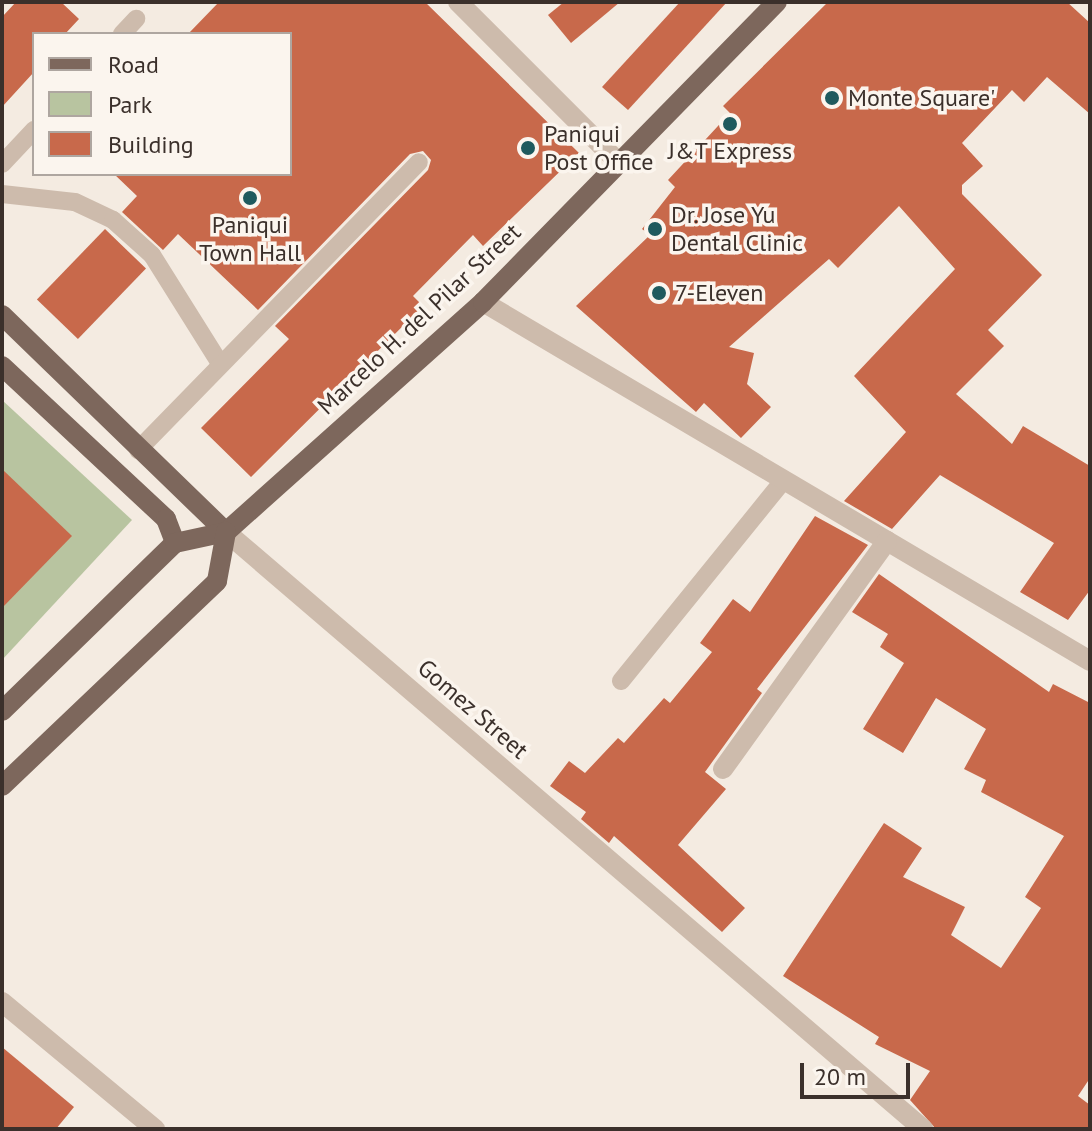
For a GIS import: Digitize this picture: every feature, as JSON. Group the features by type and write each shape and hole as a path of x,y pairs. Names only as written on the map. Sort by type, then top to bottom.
{"main road":[{"name":"Marcelo H. del Pilar Street","path":"175,543 226,532 483,302 616,160 777,2"},
{"name":"Gomez Street","path":"2,315 226,532"},
{"path":"2,366 166,519 175,543 2,711"},
{"path":"2,786 217,581 226,532"}],"street":[{"path":"458,2 616,160"},
{"path":"483,302 1090,661"},
{"name":"Gomez Street","path":"226,532 923,1129"},
{"path":"723,769 887,541"},
{"path":"2,1002 155,1129"}],"lane":[{"path":"124,32 136,19"},
{"path":"2,164 32,132"},
{"path":"138,450 219,362 419,162"},
{"path":"2,194 75,202 113,220 152,255 219,362"},
{"path":"621,681 784,480"}],"green space":[{"path":"2,400 132,520 2,660"}],"building":[{"path":"16,2 61,2 79,19 67,32 32,32 32,74 2,107 2,17"},
{"path":"219,2 425,2 579,153 483,246 473,235 413,296 423,306 251,477 201,428 289,339 275,326 428,170 431,160 423,151 410,154 258,310 178,234 163,250 122,212 137,196 116,176 292,176 292,32 190,32"},
{"path":"564,2 620,2 571,43 548,15"},
{"path":"680,2 727,2 628,110 602,87"},
{"path":"828,2 1067,2 1090,23 1090,114 1047,77 1024,102 1012,90 962,143 983,166 962,185 962,194 1042,275 988,330 1004,346 956,394 1012,444 1023,426 1090,466 1090,590 1068,620 1020,592 1054,543 940,475 892,529 844,501 906,432 854,376 955,269 899,206 838,268 829,259 729,347 754,353 747,384 771,407 741,438 704,403 696,412 576,306 650,235 642,229 675,187 668,180 730,113 723,106"},
{"path":"105,229 146,269 78,339 37,299"},
{"path":"2,469 72,536 2,608"},
{"path":"815,516 868,545 757,689 762,693 705,772 726,789 678,845 745,908 722,932 614,836 609,843 581,819 586,812 550,786 569,761 585,773 618,738 624,743 664,698 670,703 712,652 700,643 733,599 750,612"},
{"path":"879,574 1049,692 1053,684 1090,703 1090,1078 1078,1096 1090,1105 1090,1129 936,1129 910,1100 930,1071 875,1044 879,1037 783,976 884,823 922,848 903,877 965,907 951,935 1001,968 1041,908 1025,897 1064,836 981,792 986,780 964,769 986,729 936,698 903,753 863,729 904,663 880,647 888,634 852,612"},
{"path":"2,1047 74,1107 56,1129 2,1129"}],"place":[{"name":"Monte Square'","path":"832,98"},
{"name":"J&T Express","path":"730,124"},
{"name":"Paniqui Post Office","path":"528,148"},
{"name":"Paniqui Town Hall","path":"250,198"},
{"name":"Dr. Jose Yu Dental Clinic","path":"655,229"},
{"name":"7-Eleven","path":"659,293"}]}
